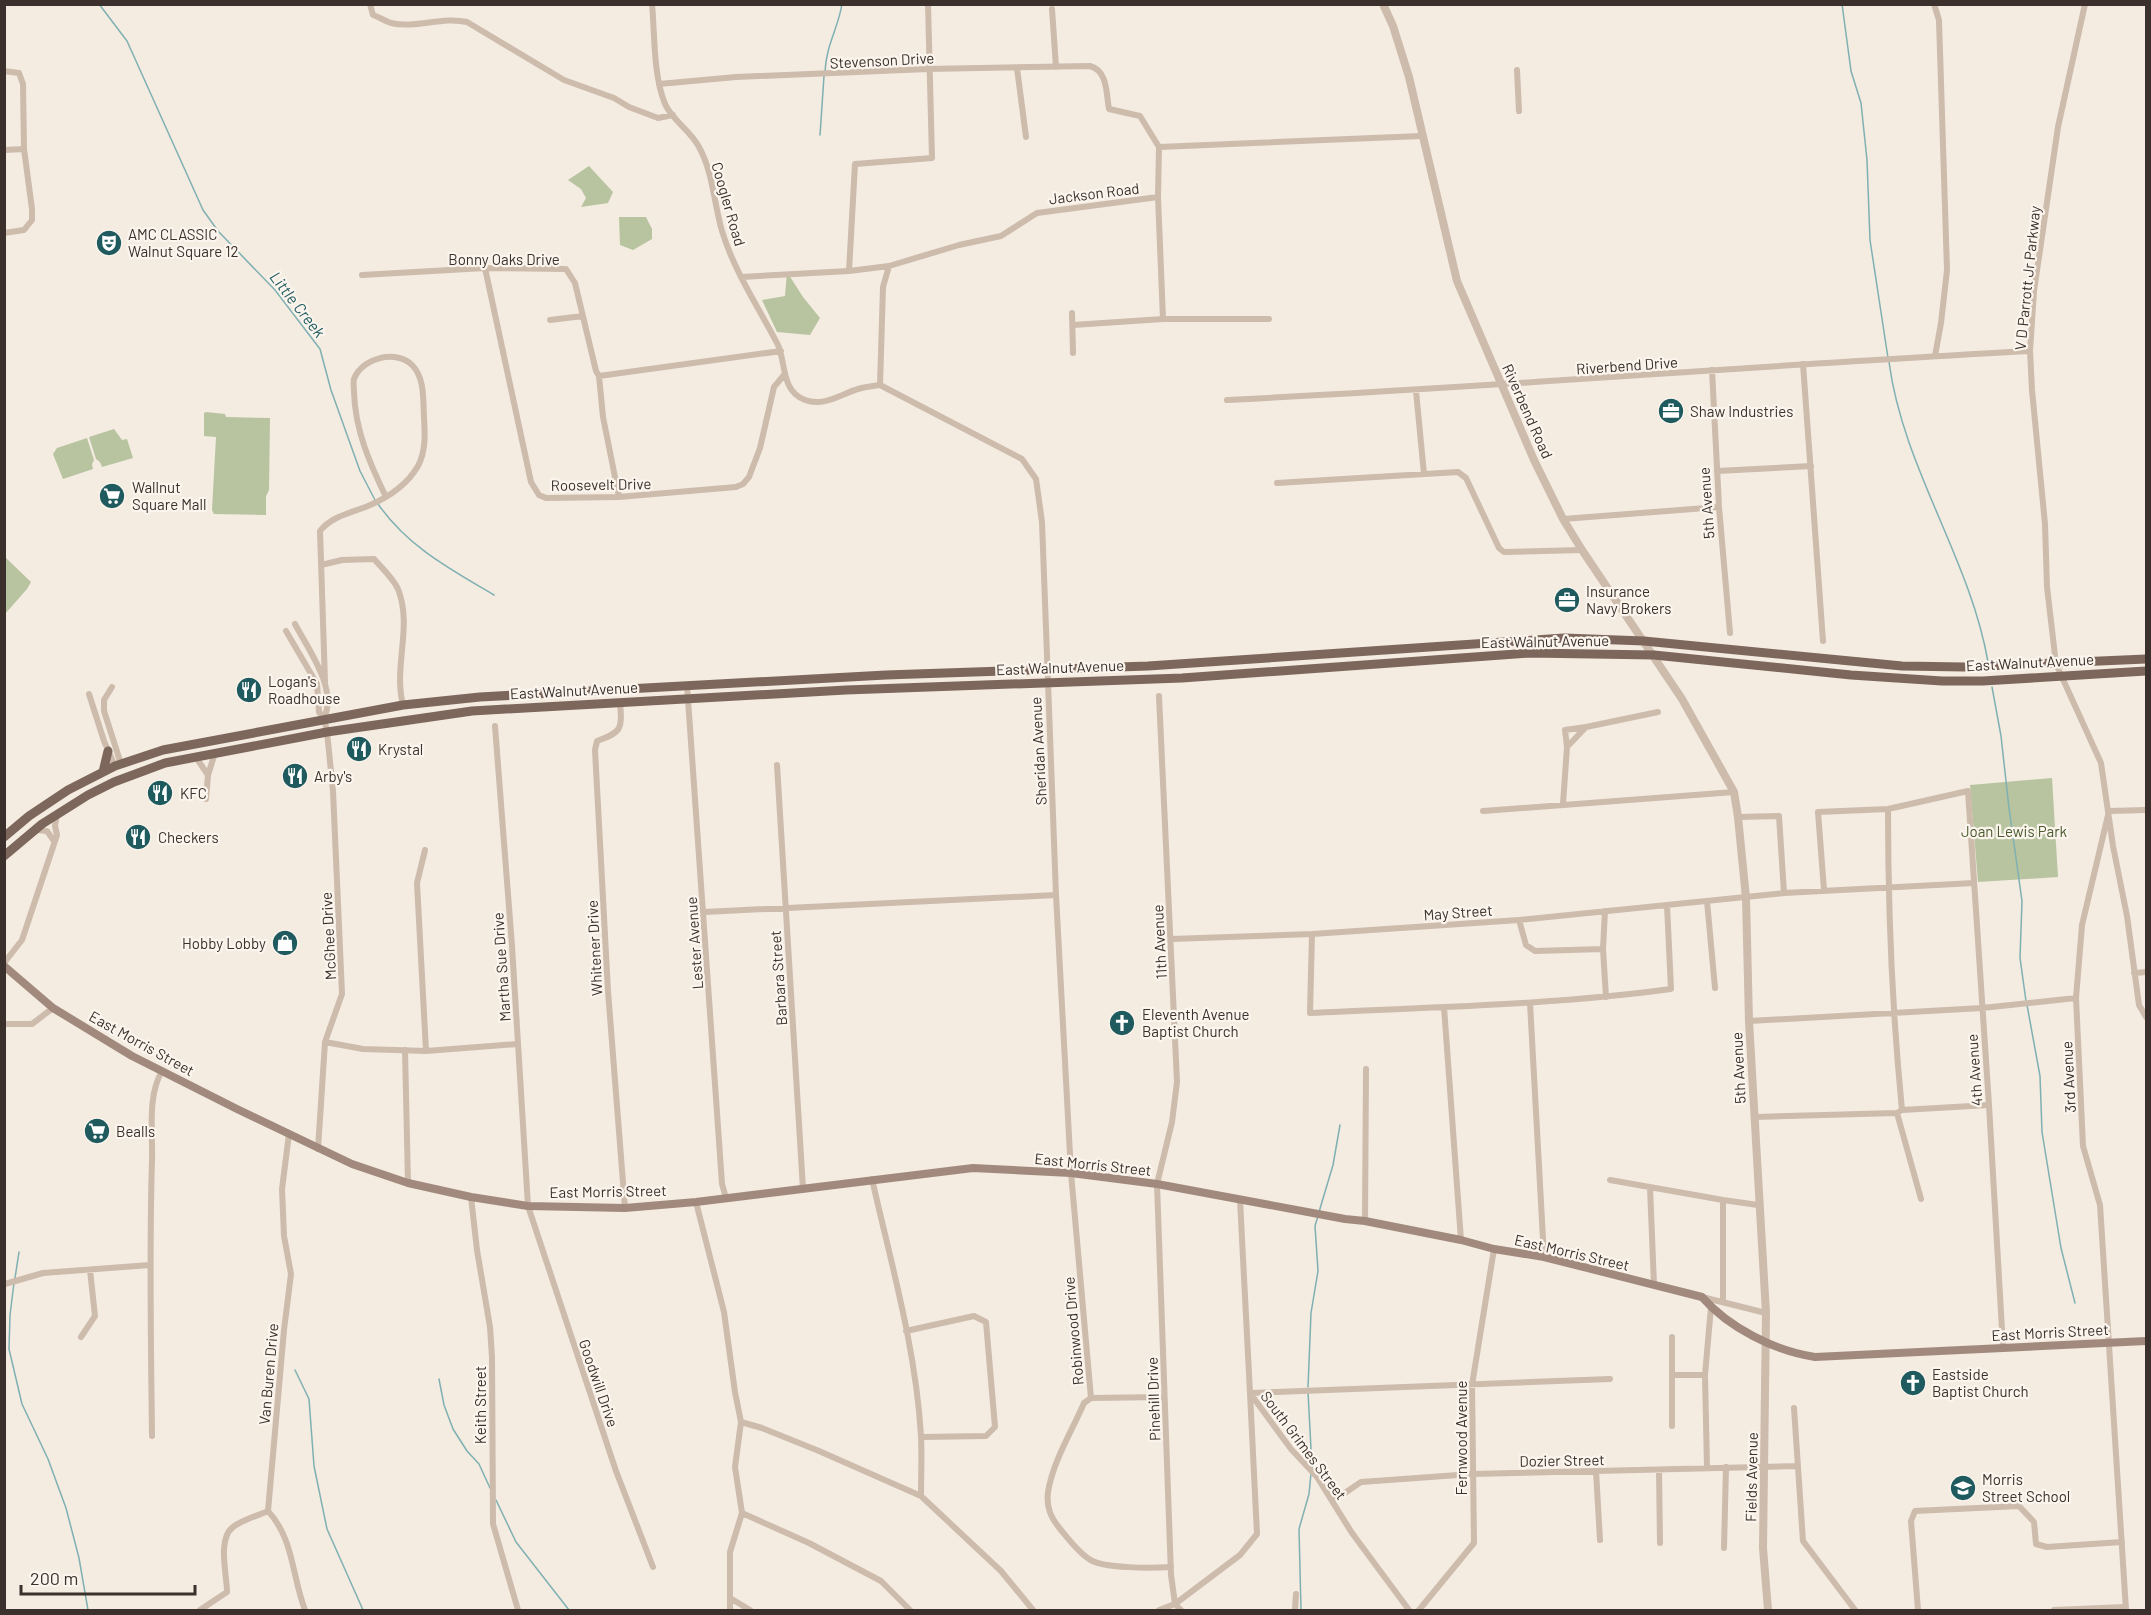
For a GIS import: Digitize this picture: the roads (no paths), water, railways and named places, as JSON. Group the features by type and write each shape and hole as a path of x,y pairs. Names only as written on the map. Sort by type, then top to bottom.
{"main road":[{"name":"East Walnut Avenue","path":"4,837 47,803 102,772 171,748 324,718 403,705 480,696 1148,666 1564,638 1644,641 1902,666 1964,667 2146,659"},
{"name":"East Walnut Avenue","path":"4,856 57,814 88,795 114,782 165,763 327,732 472,711 620,702 1182,678 1530,653 1654,655 1920,680 1983,681 2146,671"},
{"path":"1278,658 1279,672"},
{"path":"102,772 108,752"},
{"name":"East Morris Street","path":"4,964 52,1008 130,1054 318,1149 352,1164 408,1183 471,1197 528,1206 625,1208 696,1202 972,1168 1071,1173 1157,1184 1365,1221 1494,1249 1544,1257 1702,1297 1711,1307 1766,1343 1815,1357 2146,1341"}],"street":[{"path":"370,4 373,15 392,23 415,24 456,19 467,22 564,80 614,98 628,107 658,118 673,115"},
{"name":"Coogler Road","path":"652,4 659,84 666,106 699,146 706,163 722,231 741,277 781,351 784,375"},
{"path":"849,271 855,164 932,158 928,4"},
{"name":"Riverbend Road","path":"1383,4 1393,26 1409,77 1421,136 1457,281 1534,460 1563,519 1682,699 1734,792"},
{"path":"1934,4 1939,20 1947,244 1945,297 1935,356"},
{"name":"V D Parrott Jr Parkway","path":"2085,4 2058,127 2034,291 2030,351 2032,390 2045,524 2047,587 2056,664 2101,763 2113,846 2127,916 2139,1005 2146,1017"},
{"path":"1052,9 1056,67"},
{"name":"Stevenson Drive","path":"659,84 736,77 928,69 1090,66 1097,68 1103,74 1109,109 1140,116 1159,147"},
{"path":"1017,68 1026,137"},
{"path":"1517,70 1519,111"},
{"path":"4,71 19,73 23,84 24,150 32,220 24,230 4,233"},
{"path":"1159,147 1421,136"},
{"name":"Jackson Road","path":"741,277 849,271 889,266 959,245 1000,236 1037,213 1158,197 1159,147"},
{"path":"4,150 24,150"},
{"path":"1158,197 1163,319"},
{"path":"784,375 803,399 816,402 880,385 889,266"},
{"name":"Bonny Oaks Drive","path":"362,275 485,268 566,269 575,283 599,376 603,417 619,497"},
{"name":"Roosevelt Drive","path":"485,268 534,488 539,495 546,498 619,497 736,487 743,484 749,477 760,448 774,387 784,375"},
{"path":"1072,313 1073,353"},
{"path":"550,320 583,316"},
{"path":"1073,325 1163,319 1269,319"},
{"path":"599,376 781,351"},
{"name":"Riverbend Drive","path":"1227,400 1416,391 1502,383 1555,382 1803,364 2030,351"},
{"path":"286,631 314,677 320,712 324,718 327,712 320,531 335,519 370,506 386,497 396,490 417,468 422,458 425,441 423,387 412,365 399,357 376,359 364,365 353,380 354,405 359,429 369,463 386,497"},
{"path":"1803,364 1823,640"},
{"name":"5th Avenue","path":"1712,370 1719,507 1730,633"},
{"name":"Sheridan Avenue","path":"880,385 1022,459 1036,479 1042,522 1056,895 1071,1173"},
{"path":"1416,391 1424,474"},
{"path":"1717,471 1811,466"},
{"path":"1278,483 1458,472 1466,478 1498,548 1504,552 1582,550"},
{"path":"1563,519 1719,507"},
{"path":"321,565 342,560 374,559 397,587 404,614 399,689 403,705"},
{"path":"295,624 325,682"},
{"name":"Lester Avenue","path":"687,685 722,1184 726,1198"},
{"path":"112,687 104,700 104,711 118,765"},
{"path":"89,694 108,752 118,765"},
{"name":"11th Avenue","path":"1157,1184 1172,1122 1177,1082 1159,696"},
{"name":"Whitener Drive","path":"620,702 622,725 615,734 597,741 595,750 608,991 625,1208"},
{"path":"1565,730 1658,712"},
{"name":"McGhee Drive","path":"318,1149 325,1042 327,1032 340,1004 342,987 333,790 324,718"},
{"name":"Martha Sue Drive","path":"495,726 528,1206"},
{"path":"1567,747 1586,726"},
{"path":"1563,804 1567,747 1565,730"},
{"path":"1565,730 1576,738"},
{"path":"206,799 208,775 216,753"},
{"path":"195,756 208,775"},
{"name":"Barbara Street","path":"777,765 803,1189"},
{"name":"4th Avenue","path":"1888,809 1968,791 2003,1347"},
{"path":"1483,811 1734,792"},
{"name":"5th Avenue","path":"1734,792 1746,898 1749,1021 1766,1343"},
{"path":"1824,890 1818,812 1888,809 1888,889 1899,1111 1921,1199"},
{"path":"2109,811 2146,810"},
{"name":"3rd Avenue","path":"2109,811 2082,926 2076,998 2083,1146 2100,1204 2126,1609"},
{"path":"4,964 22,940 57,835 55,826 57,814"},
{"path":"1738,817 1779,816 1784,893"},
{"path":"35,830 47,831 54,841"},
{"path":"425,850 417,883 426,1051"},
{"name":"May Street","path":"1171,939 1312,934 1519,920 1784,893 1974,883"},
{"path":"704,912 1056,895"},
{"path":"1707,901 1716,988"},
{"path":"1312,934 1310,1013 1530,1003 1606,997 1671,989 1667,905"},
{"path":"1605,911 1603,949 1606,997"},
{"path":"1519,920 1526,945 1535,951 1603,949"},
{"path":"2134,973 2146,972"},
{"path":"1749,1021 1982,1008 2076,998"},
{"path":"1530,1003 1544,1257"},
{"path":"1444,1007 1461,1240"},
{"path":"4,1024 32,1024 52,1008"},
{"path":"325,1042 363,1049 426,1051 518,1044"},
{"path":"405,1050 408,1183"},
{"path":"1365,1221 1366,1069"},
{"path":"152,1436 150,1265 154,1096 156,1082 162,1071"},
{"path":"1755,1117 1989,1105"},
{"name":"Van Buren Drive","path":"268,1511 291,1274 284,1236 282,1189 289,1134"},
{"name":"Robinwood Drive","path":"1071,1173 1091,1398 1084,1403 1054,1470 1048,1494 1049,1511 1052,1519 1074,1546 1090,1560 1125,1566 1171,1567"},
{"path":"872,1179 906,1331 916,1388 921,1437 921,1496"},
{"path":"1610,1180 1758,1205"},
{"name":"Pinehill Drive","path":"1157,1184 1171,1567 1175,1604"},
{"path":"1650,1187 1654,1285"},
{"name":"Keith Street","path":"471,1197 490,1327 493,1524 518,1611"},
{"name":"South Grimes Street","path":"1240,1200 1250,1393 1291,1449 1317,1477 1352,1533 1408,1611"},
{"path":"1723,1200 1723,1301"},
{"path":"696,1202 724,1312 741,1422 735,1467 742,1513 730,1552 730,1611"},
{"name":"Goodwill Drive","path":"528,1206 616,1471 653,1568"},
{"name":"Fernwood Avenue","path":"1419,1611 1474,1542 1472,1385 1494,1249"},
{"path":"5,1284 43,1273 150,1265"},
{"path":"81,1337 95,1316 90,1270"},
{"path":"1702,1297 1766,1313"},
{"path":"1707,1468 1705,1375 1711,1307"},
{"path":"906,1331 974,1316 986,1322 995,1427 986,1436 921,1437"},
{"path":"1672,1337 1672,1426"},
{"name":"Fields Avenue","path":"1766,1343 1763,1548 1768,1611"},
{"path":"1673,1375 1705,1375"},
{"path":"1159,1611 1175,1604 1240,1555 1257,1534 1250,1393 1610,1379"},
{"path":"1091,1398 1164,1397"},
{"path":"1794,1408 1803,1541 1855,1611"},
{"path":"741,1422 809,1447 921,1496 1000,1571 1033,1611"},
{"name":"Dozier Street","path":"1333,1501 1361,1482 1472,1474 1798,1466"},
{"path":"1724,1548 1726,1467"},
{"path":"1659,1470 1660,1543"},
{"path":"1596,1471 1600,1540"},
{"path":"1918,1611 1911,1521 1915,1511 2019,1506 2034,1522 2036,1544 2047,1547 2122,1542"},
{"path":"200,1611 227,1592 223,1550 225,1537 231,1528 268,1511 276,1520 287,1542 305,1611"},
{"path":"742,1513 809,1543 881,1581 910,1611"},
{"path":"1295,1611 1296,1594"},
{"path":"730,1598 750,1611"},
{"path":"1175,1604 1181,1611"},
{"path":"2054,1611 2126,1609"}],"waterway":[{"name":"Little Creek","path":"99,4 127,41 203,210 218,231 275,290 320,349 331,390 360,471 375,500"},
{"path":"825,72 842,4"},
{"path":"1842,4 1851,71 1861,103 1867,160 1870,240 1888,358"},
{"path":"820,135 824,76"},
{"path":"1889,362 1908,439 1967,586 1988,662"},
{"name":"Little Creek","path":"378,504 416,545 494,595"},
{"path":"1992,687 2001,736 2022,901 2020,958 2026,1001"},
{"path":"2027,1005 2040,1076 2042,1132 2061,1248 2075,1303"},
{"path":"1319,1212 1333,1165 1340,1125"},
{"path":"1308,1387 1311,1313 1318,1271 1315,1226 1318,1216"},
{"path":"15,1278 19,1252"},
{"path":"14,1283 9,1349 22,1404 48,1459 66,1508 79,1558 88,1610"},
{"path":"295,1370 309,1399 314,1466 327,1529 363,1610"},
{"path":"439,1379 444,1405 453,1429 467,1451 479,1464 490,1488"},
{"path":"1308,1392 1312,1468"},
{"path":"1301,1610 1299,1529 1309,1494 1311,1473"},
{"path":"496,1500 516,1542 569,1610"}],"place":[{"name":"AMC CLASSIC Walnut Square 12","path":"109,243"},
{"name":"Shaw Industries","path":"1671,411"},
{"name":"Wallnut Square Mall","path":"112,496"},
{"name":"Insurance Navy Brokers","path":"1567,600"},
{"name":"Logan's Roadhouse","path":"249,690"},
{"name":"Krystal","path":"359,749"},
{"name":"Arby's","path":"295,776"},
{"name":"KFC","path":"160,793"},
{"name":"Checkers","path":"138,837"},
{"name":"Hobby Lobby","path":"285,943"},
{"name":"Eleventh Avenue Baptist Church","path":"1122,1023"},
{"name":"Bealls","path":"97,1131"},
{"name":"Eastside Baptist Church","path":"1913,1383"},
{"name":"Morris Street School","path":"1963,1488"}],"park label":[{"name":"Joan Lewis Park","path":"2014,831"}]}
